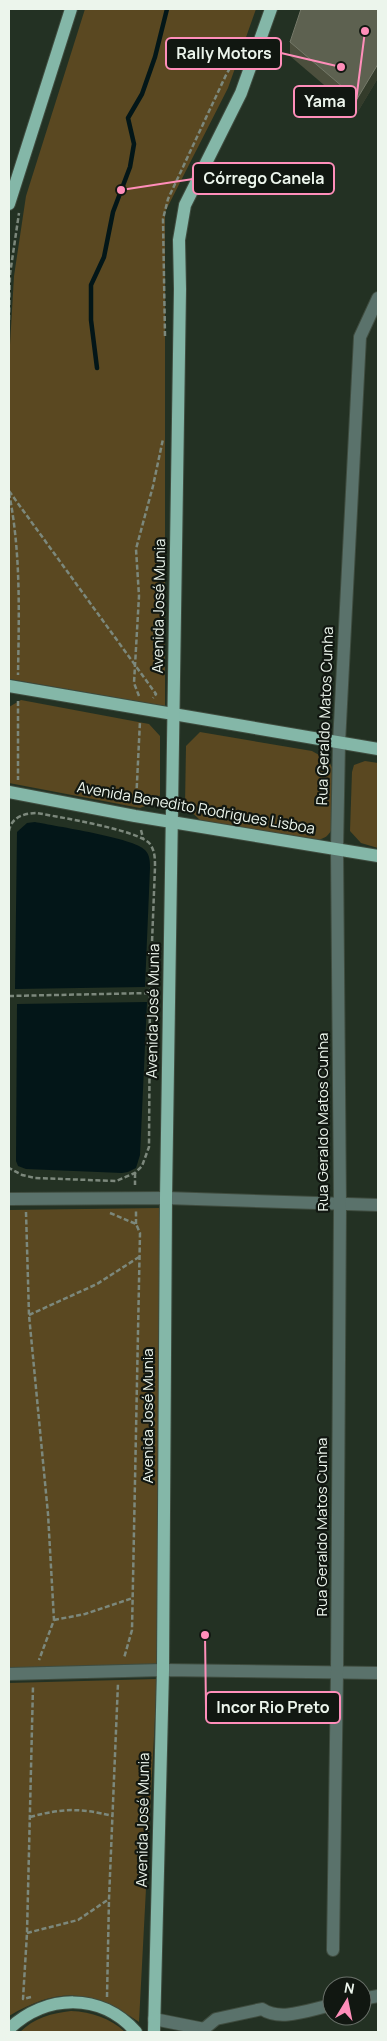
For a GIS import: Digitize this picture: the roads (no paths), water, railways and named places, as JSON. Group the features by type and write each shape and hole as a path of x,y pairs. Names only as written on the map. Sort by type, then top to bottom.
{"main road":[{"path":"9,204 71,9"},
{"name":"Avenida José Munia","path":"154,2032 163,1670 166,1198 180,289 179,240 185,204 241,93 271,9"},
{"path":"13,687 378,750"},
{"name":"Avenida Benedito Rodrigues Lisboa","path":"13,792 172,822 378,856"},
{"path":"9,2029 34,2010 48,2005 78,2002 107,2010 120,2017 136,2032"}],"street":[{"name":"Rua Geraldo Matos Cunha","path":"333,1950 340,1205 337,849 339,743 360,337 378,298"},
{"path":"9,1199 166,1198 378,1205"},
{"path":"9,1674 119,1677 163,1670 378,1674"},
{"path":"154,2019 205,2031 216,2019 262,2009 270,2014 279,2015 322,2007"}],"waterway":[{"path":"97,368 91,320 91,285 104,257 113,212 130,167 134,144 128,118 142,94 155,57 167,9"}],"place":[{"name":"Yama","path":"365,31"},
{"name":"Rally Motors","path":"341,67"},
{"name":"Córrego Canela","path":"121,190"},
{"name":"Incor Rio Preto","path":"205,1635"}]}
